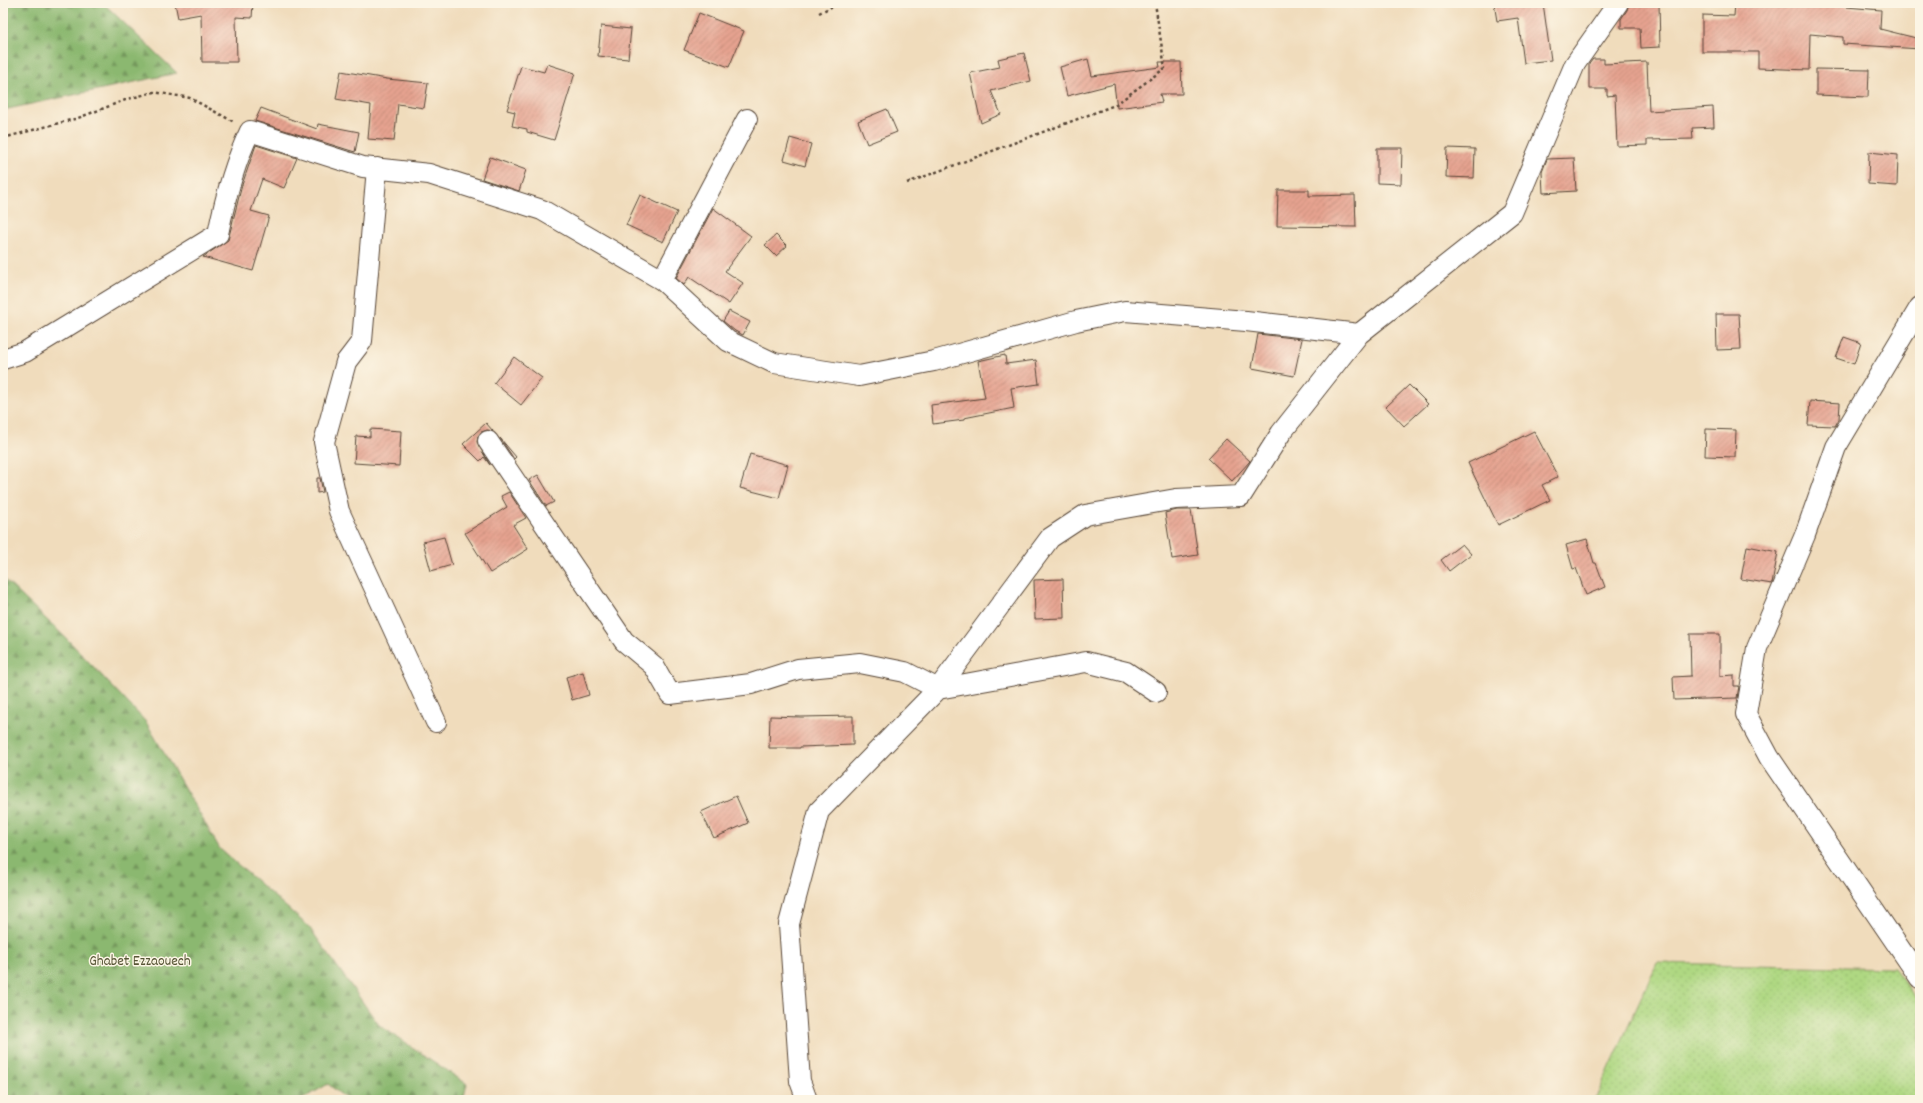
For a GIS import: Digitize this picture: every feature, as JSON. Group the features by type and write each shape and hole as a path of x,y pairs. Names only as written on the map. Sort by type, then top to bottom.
{"street":[{"path":"807,1100 800,1081 789,924 819,811 938,689 1050,538 1085,515 1176,499 1241,496 1281,433 1359,334 1512,213 1575,64 1618,3"},
{"path":"662,280 747,119"},
{"path":"3,359 25,352 218,234 226,195 237,158 250,131 363,167 429,174 542,210 662,280 728,341 774,362 859,376 934,361 1076,321 1125,311 1246,321 1359,334"},
{"path":"377,168 362,341 346,362 324,442 340,511 436,722"},
{"path":"1920,307 1836,447 1805,535 1757,648 1746,714 1769,757 1920,978"},
{"path":"488,441 624,641 654,666 670,694 751,684 798,669 860,663 905,672 938,689 1086,662 1126,672 1156,692"}],"path":[{"path":"819,13 839,3"},
{"path":"907,183 1115,105 1165,68 1155,3"},
{"path":"3,138 78,118 128,99 154,92 190,98 250,131"}],"green space":[{"path":"3,3 103,3 177,73 3,110"},
{"name":"Ghabet Ezzaouech","path":"3,578 67,639 146,722 220,849 309,927 379,1025 467,1084 463,1100 348,1100 328,1084 301,1100 3,1100"},
{"path":"1657,963 1894,968 1920,1002 1920,1100 1595,1100"}],"building":[{"path":"175,3 253,3 252,18 236,17 237,62 202,62 201,14 178,18"},
{"path":"1494,3 1543,3 1551,60 1524,63 1518,18 1497,21"},
{"path":"1629,3 1659,3 1660,47 1641,48 1640,28 1621,28 1621,19 1627,10"},
{"path":"1735,3 1847,3 1846,7 1881,10 1880,29 1920,39 1920,49 1843,44 1843,37 1810,34 1809,70 1758,68 1758,52 1702,52 1702,15 1734,16"},
{"path":"699,13 744,31 729,67 684,50"},
{"path":"601,26 631,29 628,59 598,56"},
{"path":"1024,53 1031,81 991,91 1001,114 981,123 970,73 1000,67 998,59"},
{"path":"1088,59 1092,76 1160,67 1159,62 1181,62 1182,94 1160,94 1162,102 1117,108 1114,84 1067,96 1060,67"},
{"path":"1593,59 1604,59 1604,64 1647,62 1649,111 1713,107 1714,127 1692,128 1693,139 1647,140 1647,145 1617,146 1615,95 1607,96 1607,89 1589,89 1589,64"},
{"path":"547,64 575,73 554,140 527,132 527,129 512,126 515,112 507,110 521,66 544,72"},
{"path":"1816,69 1869,70 1868,97 1816,95"},
{"path":"341,71 387,79 428,83 424,108 398,104 394,141 368,139 371,105 336,99"},
{"path":"261,108 317,129 318,124 359,132 355,152 255,121"},
{"path":"887,109 897,132 867,144 858,121"},
{"path":"790,138 811,144 805,166 784,160"},
{"path":"256,145 297,158 284,188 262,179 251,211 269,216 253,271 203,257 228,240 242,185"},
{"path":"1377,148 1402,148 1401,184 1377,183"},
{"path":"1447,148 1475,149 1474,178 1446,177"},
{"path":"1869,152 1898,155 1897,186 1868,184"},
{"path":"490,157 526,170 519,191 482,179"},
{"path":"1574,158 1576,191 1543,193 1542,172 1547,159"},
{"path":"1278,190 1309,190 1309,196 1355,195 1356,227 1277,226"},
{"path":"640,195 677,212 663,242 626,225"},
{"path":"713,208 751,236 725,271 743,283 729,304 689,277 684,285 676,278"},
{"path":"776,235 787,246 776,256 765,245"},
{"path":"729,311 750,322 743,335 735,331 723,321"},
{"path":"1716,314 1739,314 1741,349 1717,350"},
{"path":"1258,334 1302,339 1294,376 1252,368"},
{"path":"1844,337 1861,343 1854,364 1836,358"},
{"path":"1005,355 1006,364 1036,360 1039,384 1011,388 1014,408 964,418 964,420 933,424 931,405 985,398 978,361"},
{"path":"514,357 542,378 521,405 494,383"},
{"path":"1409,385 1428,404 1404,426 1386,407"},
{"path":"1810,401 1840,403 1839,419 1835,426 1808,425"},
{"path":"486,423 493,431 487,430 481,432 478,436 477,442 490,465 484,457 480,461 463,444"},
{"path":"370,429 401,431 399,466 354,463 356,436 370,437"},
{"path":"1706,429 1736,430 1735,457 1705,456"},
{"path":"1534,431 1558,477 1542,485 1550,500 1498,525 1468,463"},
{"path":"500,438 516,457 514,459"},
{"path":"1226,439 1250,461 1232,481 1208,458"},
{"path":"750,454 788,465 779,498 740,488"},
{"path":"538,475 554,502 546,506 529,480"},
{"path":"317,478 320,478 323,492 317,493"},
{"path":"509,492 526,518 513,525 528,549 490,573 465,533 507,507 501,496"},
{"path":"1177,510 1191,510 1198,555 1172,559 1165,513"},
{"path":"444,537 452,565 431,571 423,542"},
{"path":"1587,539 1594,563 1596,563 1605,587 1586,595 1576,568 1573,569 1566,545"},
{"path":"1462,544 1471,554 1449,571 1441,560"},
{"path":"1747,546 1778,552 1772,584 1741,579"},
{"path":"1063,579 1064,618 1035,619 1034,580"},
{"path":"1690,634 1720,634 1720,676 1734,675 1734,686 1739,686 1737,698 1674,700 1673,677 1691,676"},
{"path":"583,672 589,695 572,700 566,677"},
{"path":"770,716 853,716 853,745 769,748"},
{"path":"736,796 748,823 714,838 701,812"}]}
